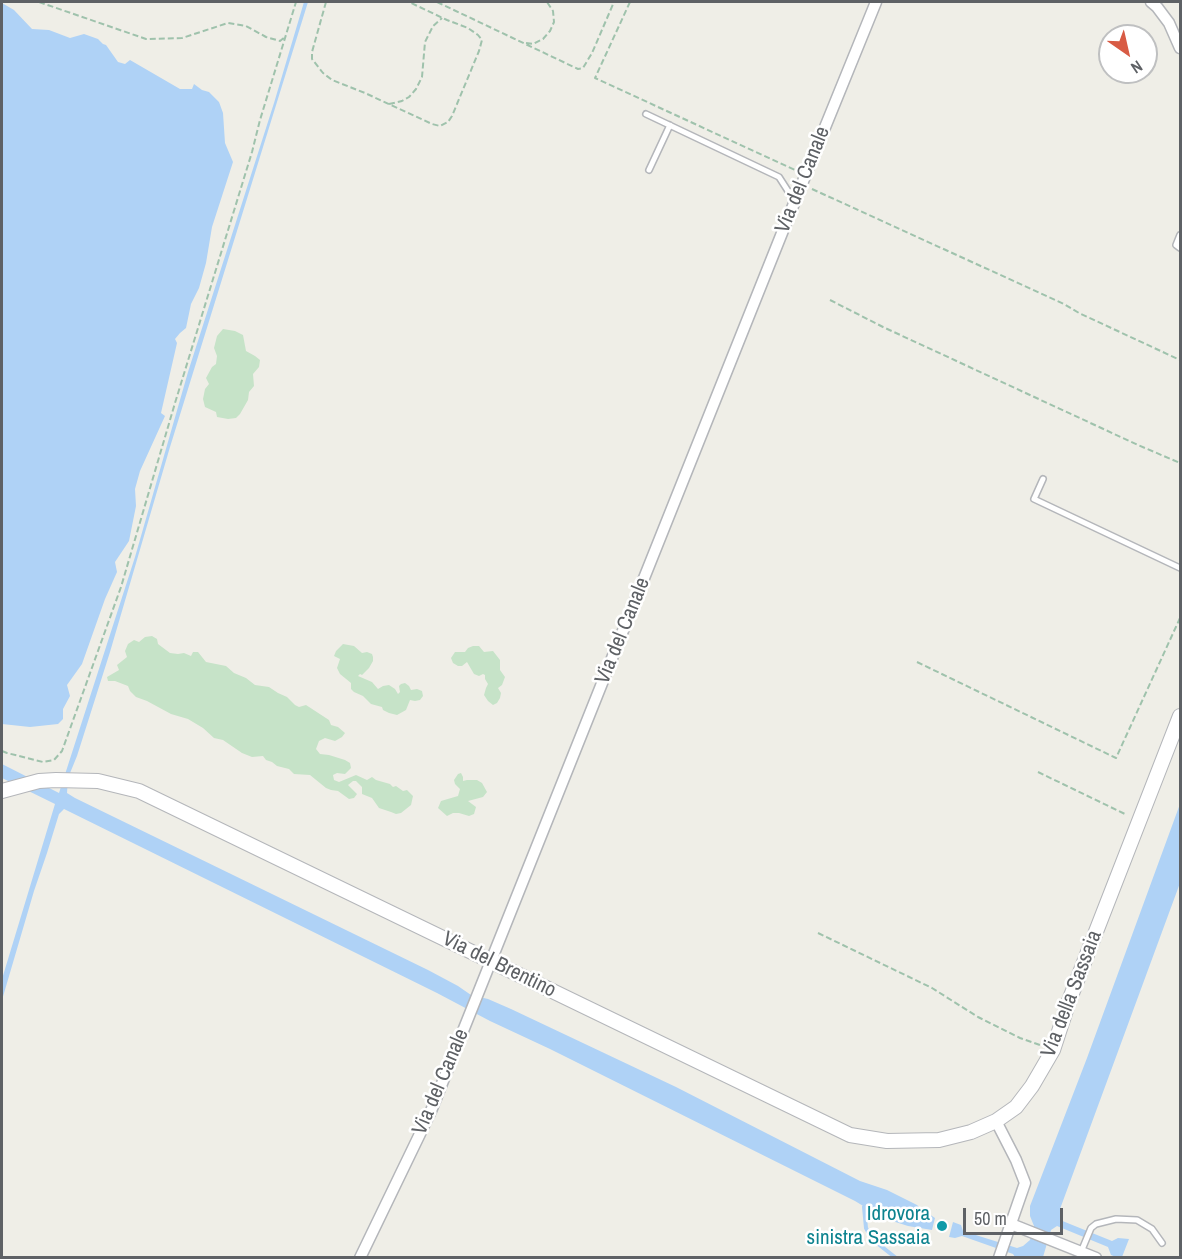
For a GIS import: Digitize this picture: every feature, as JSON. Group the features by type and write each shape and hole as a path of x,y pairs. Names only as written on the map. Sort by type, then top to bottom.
{"street":[{"name":"Via del Canale","path":"360,1257 430,1111 876,2"},
{"path":"1151,2 1169,23 1180,48"},
{"name":"Via della Sassaia","path":"996,1121 1016,1107 1032,1086 1053,1050 1180,716"},
{"name":"Via del Brentino","path":"3,790 39,781 74,780 98,781 139,791 850,1135 887,1141 939,1140 971,1132 996,1121"},
{"path":"996,1121 1025,1183 1000,1256"},
{"path":"1011,1224 1096,1257"}],"lane":[{"path":"646,114 779,177 788,191 801,184"},
{"path":"649,170 670,125"},
{"path":"1180,235 1176,246 1180,248"},
{"path":"1043,479 1034,499 1180,568"},
{"path":"1081,1252 1091,1228 1096,1224 1116,1219 1137,1220 1152,1229 1162,1243"}],"path":[{"path":"39,2 146,39 182,38 228,23 246,26 266,37 280,41 285,37"},
{"path":"2,751 43,762 54,760 62,751 121,587 296,2"},
{"path":"326,2 312,52 312,59 323,73 332,80 440,126 448,122 452,116 482,40 468,28 409,2"},
{"path":"436,2 578,69 583,68 592,52 614,2"},
{"path":"525,43 533,44 543,39 550,31 554,22 553,11 547,2"},
{"path":"630,2 595,78 801,184 1064,304 1180,360"},
{"path":"389,104 410,97 416,89 422,77 425,42 433,26 442,18"},
{"path":"830,300 883,327 1138,445 1180,462"},
{"path":"917,662 1116,758 1180,618"},
{"path":"1038,772 1122,812 1139,823"},
{"path":"818,933 932,988 978,1017 1020,1038 1053,1050"}],"green space":[{"path":"223,329 243,335 246,351 260,360 259,367 253,374 254,386 249,392 248,400 236,418 228,419 217,417 216,412 205,407 203,399 205,389 209,384 206,378 216,364 217,356 214,348 217,336"},
{"path":"152,636 170,653 184,653 191,656 193,652 198,652 206,662 226,666 255,685 269,687 287,697 295,705 299,707 306,705 329,720 331,725 345,733 335,741 325,738 319,741 316,749 320,754 345,760 350,763 351,768 345,774 333,775 334,780 339,782 356,775 367,780 372,777 403,791 407,790 413,796 411,805 396,814 379,808 372,798 362,794 362,787 356,781 348,785 357,794 354,798 349,799 338,791 326,788 310,775 294,774 289,769 266,760 263,756 252,757 242,753 223,740 214,738 188,719 171,714 136,697 128,686 108,681 107,677 119,670 117,665 127,657 125,651 128,644 134,640 139,642 145,637"},
{"path":"343,644 354,646 362,653 372,654 373,661 369,668 358,676 372,682 378,689 389,685 398,694 399,686 405,683 411,690 422,691 423,696 420,700 410,700 406,710 397,715 371,704 351,689 351,683 340,674 337,668 340,659 334,656"},
{"path":"473,646 479,646 484,652 493,651 500,660 500,670 505,677 498,688 501,693 500,698 493,705 484,695 488,684 485,675 474,674 467,662 458,666 451,658 455,652 465,652"},
{"path":"461,773 463,781 477,780 482,783 487,792 483,797 468,801 476,807 474,814 469,816 453,813 447,816 438,808 441,801 458,796 460,789 454,780"}],"water":[{"path":"304,2 308,2 170,447 110,652 68,778 67,793 428,970 471,995 488,999 511,1009 676,1087 860,1181 887,1190 917,1205 935,1218 932,1230 908,1226 883,1218 855,1201 64,809 59,814 34,891 2,1000 2,979 55,804 2,778 2,764 59,793 135,557 188,372"},
{"path":"2,3 14,10 32,29 49,30 70,38 84,34 106,45 118,62 125,64 130,60 180,89 192,89 194,84 209,92 219,102 223,113 225,143 233,162 212,227 206,263 199,288 191,304 186,328 175,339 177,343 161,413 165,416 140,471 135,489 136,506 129,541 115,562 117,572 82,664 67,685 70,696 63,709 63,719 58,724 30,727 2,724"},
{"path":"1180,804 1180,883 1060,1209 1060,1220 1112,1241 1118,1238 1129,1239 1122,1257 1111,1255 1108,1247 1057,1226 1051,1230 1043,1257 1015,1257 1013,1254 962,1236 949,1237 953,1222 961,1225 963,1231 1017,1248 1030,1240 1034,1226 1030,1216 1030,1206"}],"waterway":[{"path":"864,1207 866,1228 872,1239 896,1258"}],"place":[{"name":"Idrovora sinistra Sassaia","path":"942,1226"}]}
